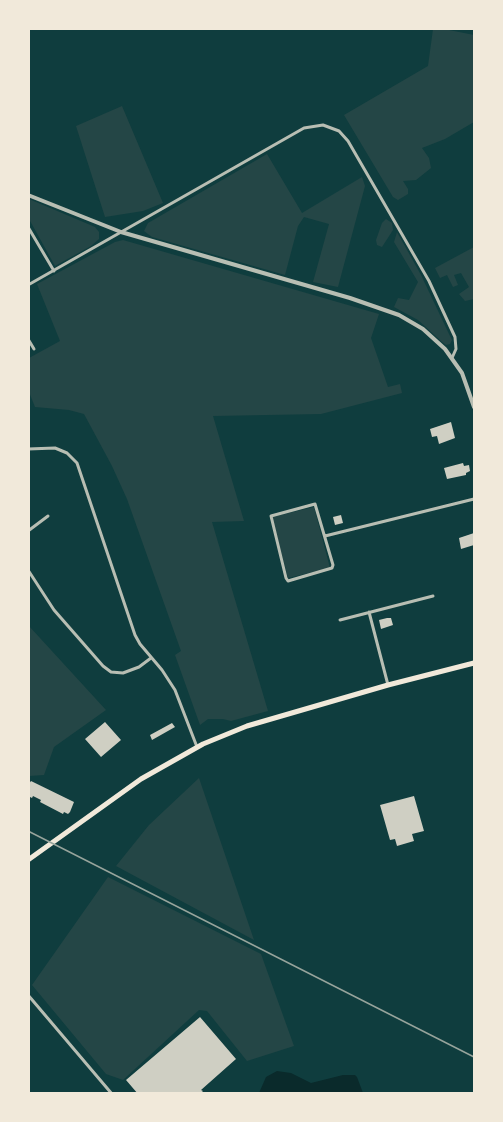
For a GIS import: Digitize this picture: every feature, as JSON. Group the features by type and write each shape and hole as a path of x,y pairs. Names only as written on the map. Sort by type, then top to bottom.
{"main road":[{"path":"28,860 141,778 197,747 247,726 474,663"}],"street":[{"path":"28,285 304,128 317,125 330,126 339,131 348,141 429,281 455,337 456,349 452,358"},
{"path":"28,195 121,232 386,309 423,329 452,358 467,385 474,407"},
{"path":"28,227 54,271"},
{"path":"28,339 34,349"},
{"path":"28,449 55,448 67,453 77,463 131,626 140,644 175,690 197,747"},
{"path":"325,536 474,499"},
{"path":"315,504 325,536 332,568 290,581 286,579 271,516 315,504"},
{"path":"28,531 48,516"},
{"path":"28,570 54,610 103,666 111,672 123,673 133,670 151,658"},
{"path":"340,620 433,596"},
{"path":"369,612 388,685"},
{"path":"28,995 112,1094"}],"shaded area":[{"path":"433,29 474,35 474,122 445,139 422,148 429,158 431,168 416,180 403,181 408,194 398,200 393,197 344,115 428,66"},
{"path":"122,106 163,203 143,211 105,217 76,126"},
{"path":"267,154 302,213 362,177 365,186 338,287 313,282 329,224 304,217 298,226 285,275 152,237 144,231 148,223"},
{"path":"29,199 95,227 99,232 99,239 55,266 29,219"},
{"path":"386,219 392,223 393,230 382,247 377,245 376,240 382,223"},
{"path":"397,232 421,275 452,340 450,344 446,345 418,320 394,307 398,298 409,300 418,282 394,242"},
{"path":"123,240 379,314 371,338 388,387 400,384 402,393 321,414 213,416 244,521 212,522 268,711 231,721 208,719 200,725 175,655 181,651 127,499 84,414 69,410 35,407 29,392 29,358 60,341 37,284 115,242"},
{"path":"474,247 474,299 465,301 459,294 469,287 461,273 454,275 458,285 453,287 447,275 440,278 435,268"},
{"path":"314,507 330,568 288,578 272,517"},
{"path":"29,626 106,710 54,747 44,775 29,776"},
{"path":"199,778 254,940 116,866 149,825"},
{"path":"108,877 261,954 294,1046 247,1061 207,1011 199,1010 123,1080 106,1074 32,985"},
{"path":"277,1071 291,1073 311,1083 343,1075 355,1075 363,1093 259,1093 266,1077"}],"building":[{"path":"451,422 455,438 439,444 437,436 432,437 430,429"},
{"path":"463,463 464,466 469,465 470,471 466,475 447,479 444,468"},
{"path":"341,515 343,523 335,525 333,517"},
{"path":"474,533 474,545 461,549 459,538"},
{"path":"391,618 393,625 381,629 379,620"},
{"path":"105,722 121,740 101,757 85,739"},
{"path":"172,723 175,727 152,740 150,735"},
{"path":"31,781 74,802 70,812 63,814 40,802 41,800 28,796 28,785"},
{"path":"414,796 424,831 412,834 414,841 397,846 395,839 390,840 380,805"},
{"path":"200,1017 236,1059 201,1090 203,1091 200,1094 138,1094 126,1080"}],"railway":[{"path":"28,831 474,1057"}]}
